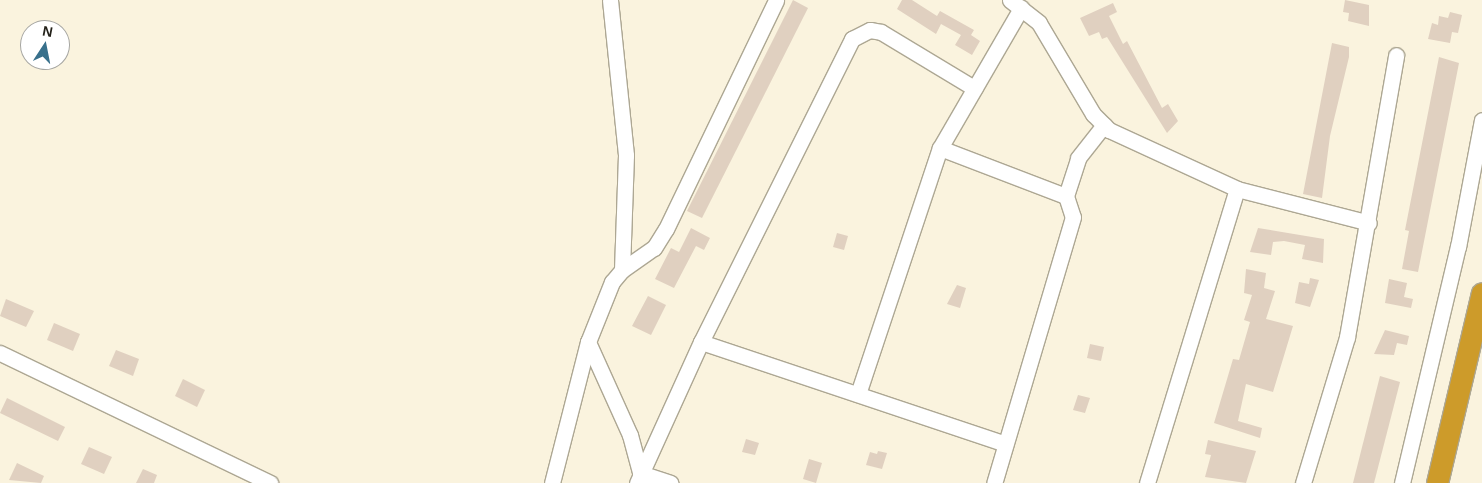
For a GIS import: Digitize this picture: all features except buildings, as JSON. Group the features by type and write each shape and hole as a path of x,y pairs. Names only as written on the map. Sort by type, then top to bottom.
{"highway":[{"path":"1437,483 1482,294"}],"street":[{"path":"610,0 626,155 622,270"},
{"path":"552,483 588,342 612,282 622,270 654,248 666,229 776,0"},
{"path":"858,394 940,148 974,88 1016,4 1055,44 1093,114 1104,125 1137,146 1237,189 1369,222"},
{"path":"639,478 701,342 856,35 870,30 881,32 974,88"},
{"path":"1303,483 1347,337 1369,222 1396,55"},
{"path":"1402,483 1458,247 1482,120"},
{"path":"994,483 1071,232 1073,217 1066,196 1078,158 1104,125"},
{"path":"940,148 1066,196"},
{"path":"1147,483 1237,189"},
{"path":"588,342 630,435 639,478"},
{"path":"701,342 1005,444"},
{"path":"0,353 270,483"},
{"path":"639,478 670,483"}]}
